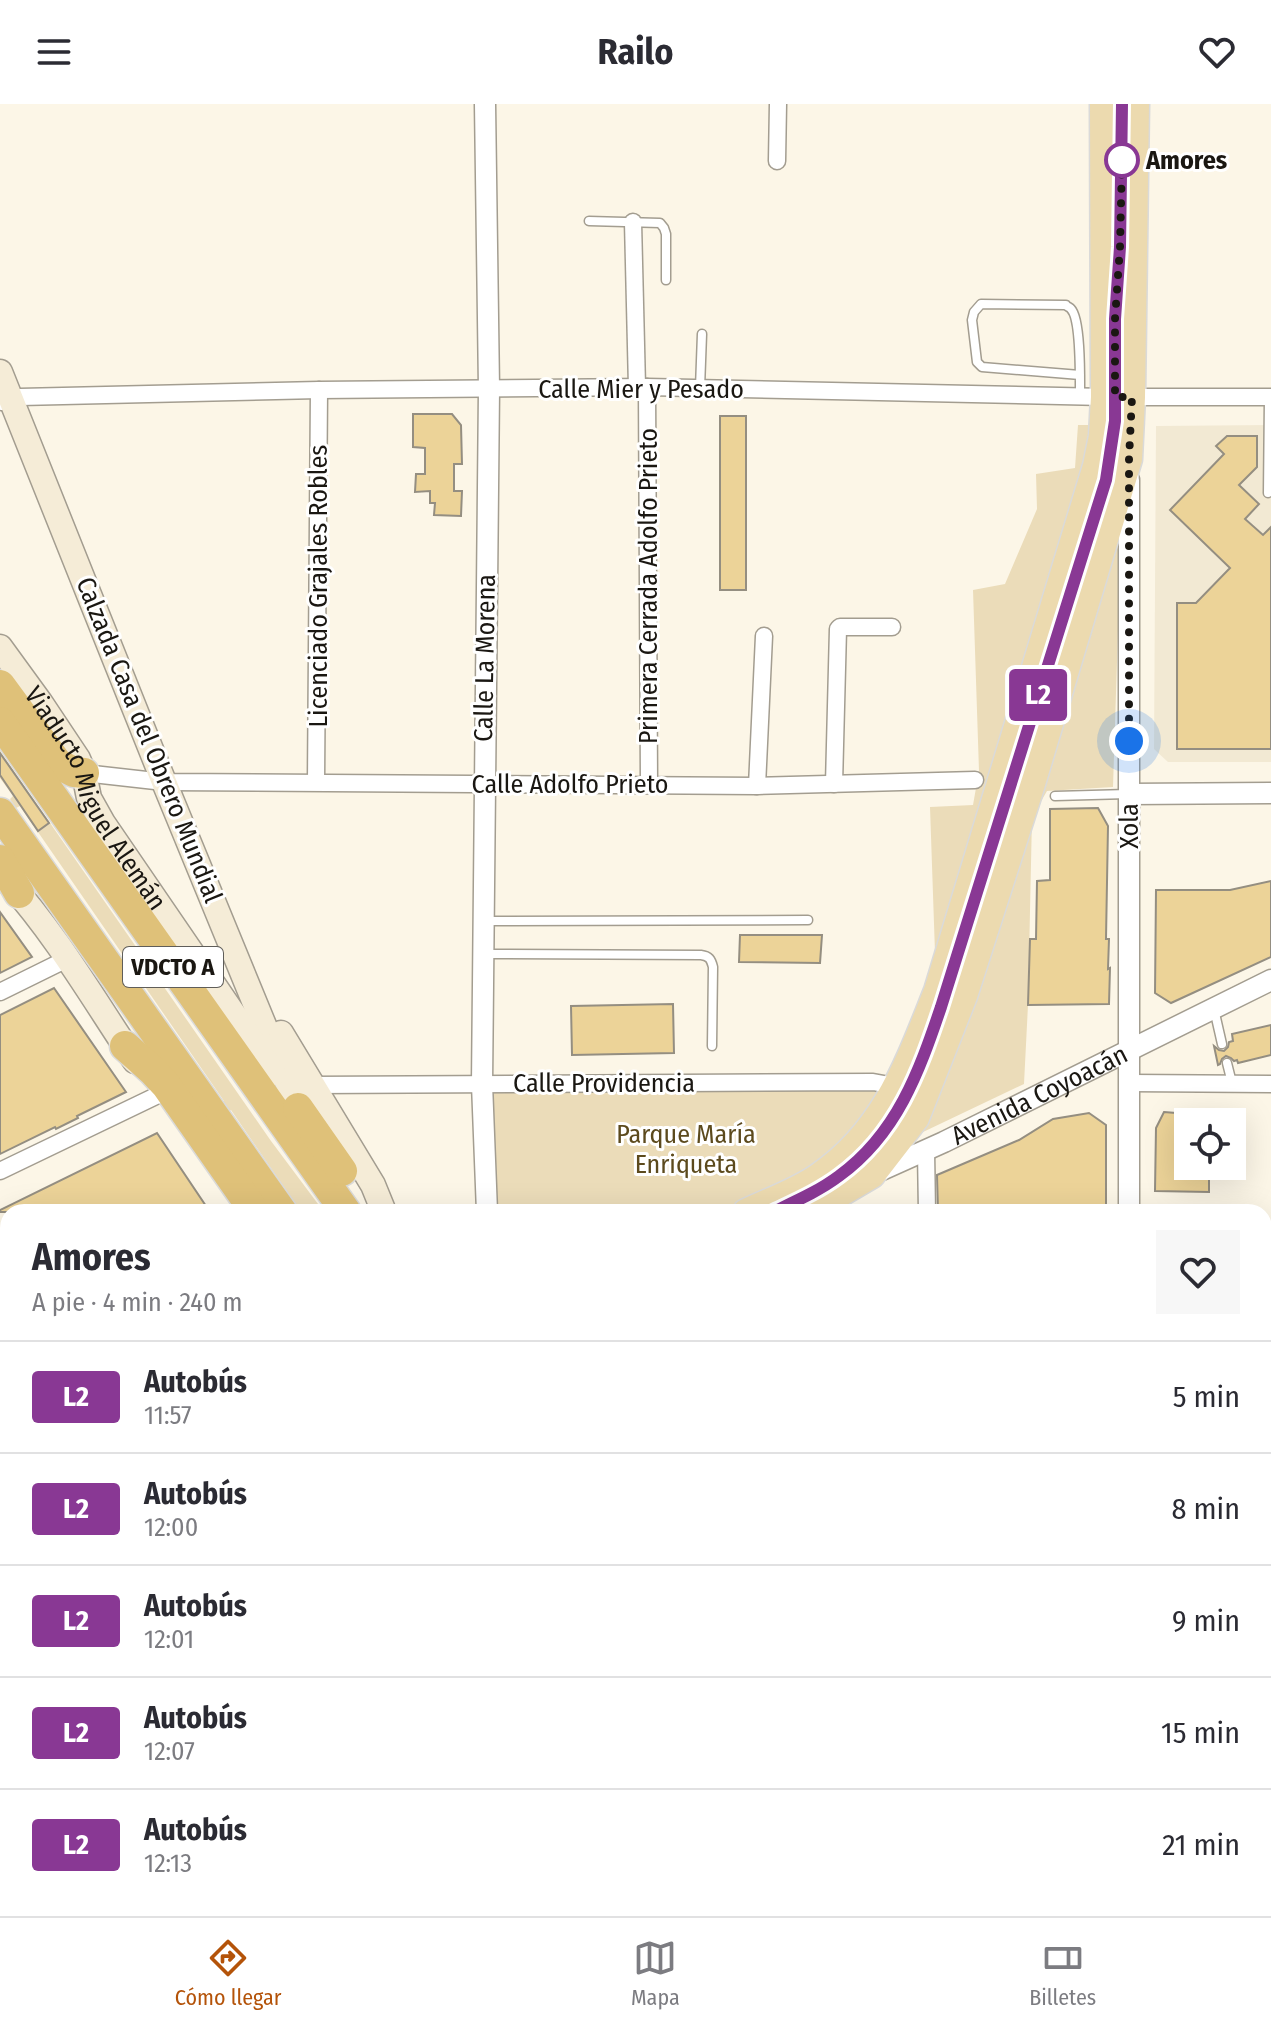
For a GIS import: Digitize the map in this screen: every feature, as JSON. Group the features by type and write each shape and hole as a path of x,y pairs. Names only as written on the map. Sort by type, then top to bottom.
{"highway":[{"path":"0,685 58,764 84,773"},
{"name":"Viaducto Miguel Alemán","path":"0,722 340,1204"},
{"name":"VDCTO A","path":"0,813 276,1204"},
{"path":"0,860 9,883"},
{"path":"125,1046 153,1071 177,1099 249,1204"},
{"path":"306,1096 359,1204"}],"main road":[{"name":"Xola","path":"1106,104 1110,396 1119,462"},
{"name":"Xola","path":"1110,396 1136,104"},
{"name":"Calzada Casa del Obrero Mundial","path":"0,372 6,401 244,973 306,1096"},
{"path":"859,1163 867,1134 885,1109 937,991 1096,466 1110,396"},
{"path":"859,1163 916,1118 964,996 1031,787 1119,462"},
{"name":"Viaducto Miguel Alemán","path":"0,647 78,759 84,773 86,791 103,823 373,1185 381,1204"},
{"path":"9,883 67,959 231,1204"},
{"name":"Avenida Coyoacán","path":"763,1204 817,1178 859,1163"},
{"name":"Avenida Coyoacán","path":"817,1204 859,1163"}],"street":[{"name":"Calle La Morena","path":"485,104 489,389 482,1084 487,1204"},
{"path":"777,161 778,104"},
{"name":"Primera Cerrada Adolfo Prieto","path":"633,222 642,387 649,785"},
{"name":"Calle Mier y Pesado","path":"6,401 20,397 319,390 642,387 1270,397"},
{"name":"Licenciado Grajales Robles","path":"316,782 319,390"},
{"name":"Xola","path":"1119,462 1129,794 1129,1204"},
{"path":"834,784 838,629 892,627"},
{"path":"757,786 764,636"},
{"name":"Calle Adolfo Prieto","path":"84,773 164,782 757,786 975,780"},
{"path":"1129,794 1271,793"},
{"path":"0,992 67,959"},
{"name":"Avenida Coyoacán","path":"859,1163 926,1151 1271,980"},
{"name":"Calle Providencia","path":"306,1096 482,1084 873,1082 895,1086"},
{"path":"1130,1083 1271,1084"},
{"path":"0,1171 158,1095"},
{"path":"926,1151 927,1204"}],"lane":[{"path":"1106,104 1107,247 1115,319 1120,247 1122,104"},
{"path":"589,221 660,223 664,228 666,280"},
{"path":"1080,375 1076,319 1066,305 981,304 974,312 972,320 977,362 982,367 1080,375 1110,396"},
{"path":"700,388 702,334"},
{"path":"1268,493 1270,397"},
{"path":"1092,525 1119,462"},
{"path":"1055,796 1129,794"},
{"path":"941,1007 993,842"},
{"path":"484,921 808,920"},
{"path":"484,954 707,956 713,967 712,1046"},
{"path":"1214,1008 1222,1044"},
{"path":"859,1163 903,1103 927,1049"},
{"path":"1227,1063 1232,1083"}],"shaded area":[{"path":"1271,425 1271,762 1168,762 1154,749 1156,426"}],"green space":[{"path":"1078,425 1096,425 936,982 930,807 973,805 979,771 973,590 1005,584 1037,509 1036,474 1075,468"},
{"path":"1122,505 1113,787 1047,791 1032,817 1024,1084 921,1133 1040,780"},
{"path":"0,751 318,1204 296,1204 231,1110 227,1112 221,1103 224,1101 20,806 16,808 10,799 13,796 0,778"},
{"name":"Parque María Enriqueta","path":"486,1088 886,1089 838,1153 748,1204 493,1204"}],"building":[{"path":"413,414 452,414 461,425 462,464 454,464 454,491 462,491 461,516 434,515 435,503 430,503 430,491 415,492 416,474 425,474 425,448 413,447"},
{"path":"720,416 746,416 746,590 720,590"},
{"path":"1227,436 1257,436 1257,467 1239,485 1259,504 1245,519 1263,535 1271,527 1271,749 1177,749 1177,603 1196,603 1230,568 1170,510 1224,454 1216,446"},
{"path":"0,753 49,823 38,831 0,775"},
{"path":"1098,808 1108,826 1106,939 1109,939 1109,1004 1028,1005 1030,939 1036,939 1037,881 1050,880 1050,809"},
{"path":"1271,881 1271,957 1171,1003 1155,993 1156,890 1230,890"},
{"path":"0,912 32,957 0,973"},
{"path":"740,935 822,935 820,963 739,962"},
{"path":"54,988 126,1092 0,1154 0,1015"},
{"path":"673,1004 674,1053 572,1055 571,1006"},
{"path":"1271,1025 1271,1055 1238,1063 1226,1056 1218,1065 1214,1046 1224,1051 1233,1041 1232,1034"},
{"path":"1164,1112 1174,1113 1174,1180 1209,1180 1209,1192 1155,1191 1156,1128"},
{"path":"1089,1113 1106,1125 1106,1204 938,1204 937,1175 1019,1140 1053,1119"},
{"path":"157,1133 205,1204 12,1204"}],"bus line":[{"name":"L2","path":"789,1204 819,1189 858,1160 891,1123 913,1082 941,1007 1106,480 1115,421 1122,104"}],"place":[{"name":"Amores","path":"1122,160"}],"route":[{"path":"1122,160 1115,397 1132,397 1129,459 1129,741"}]}
